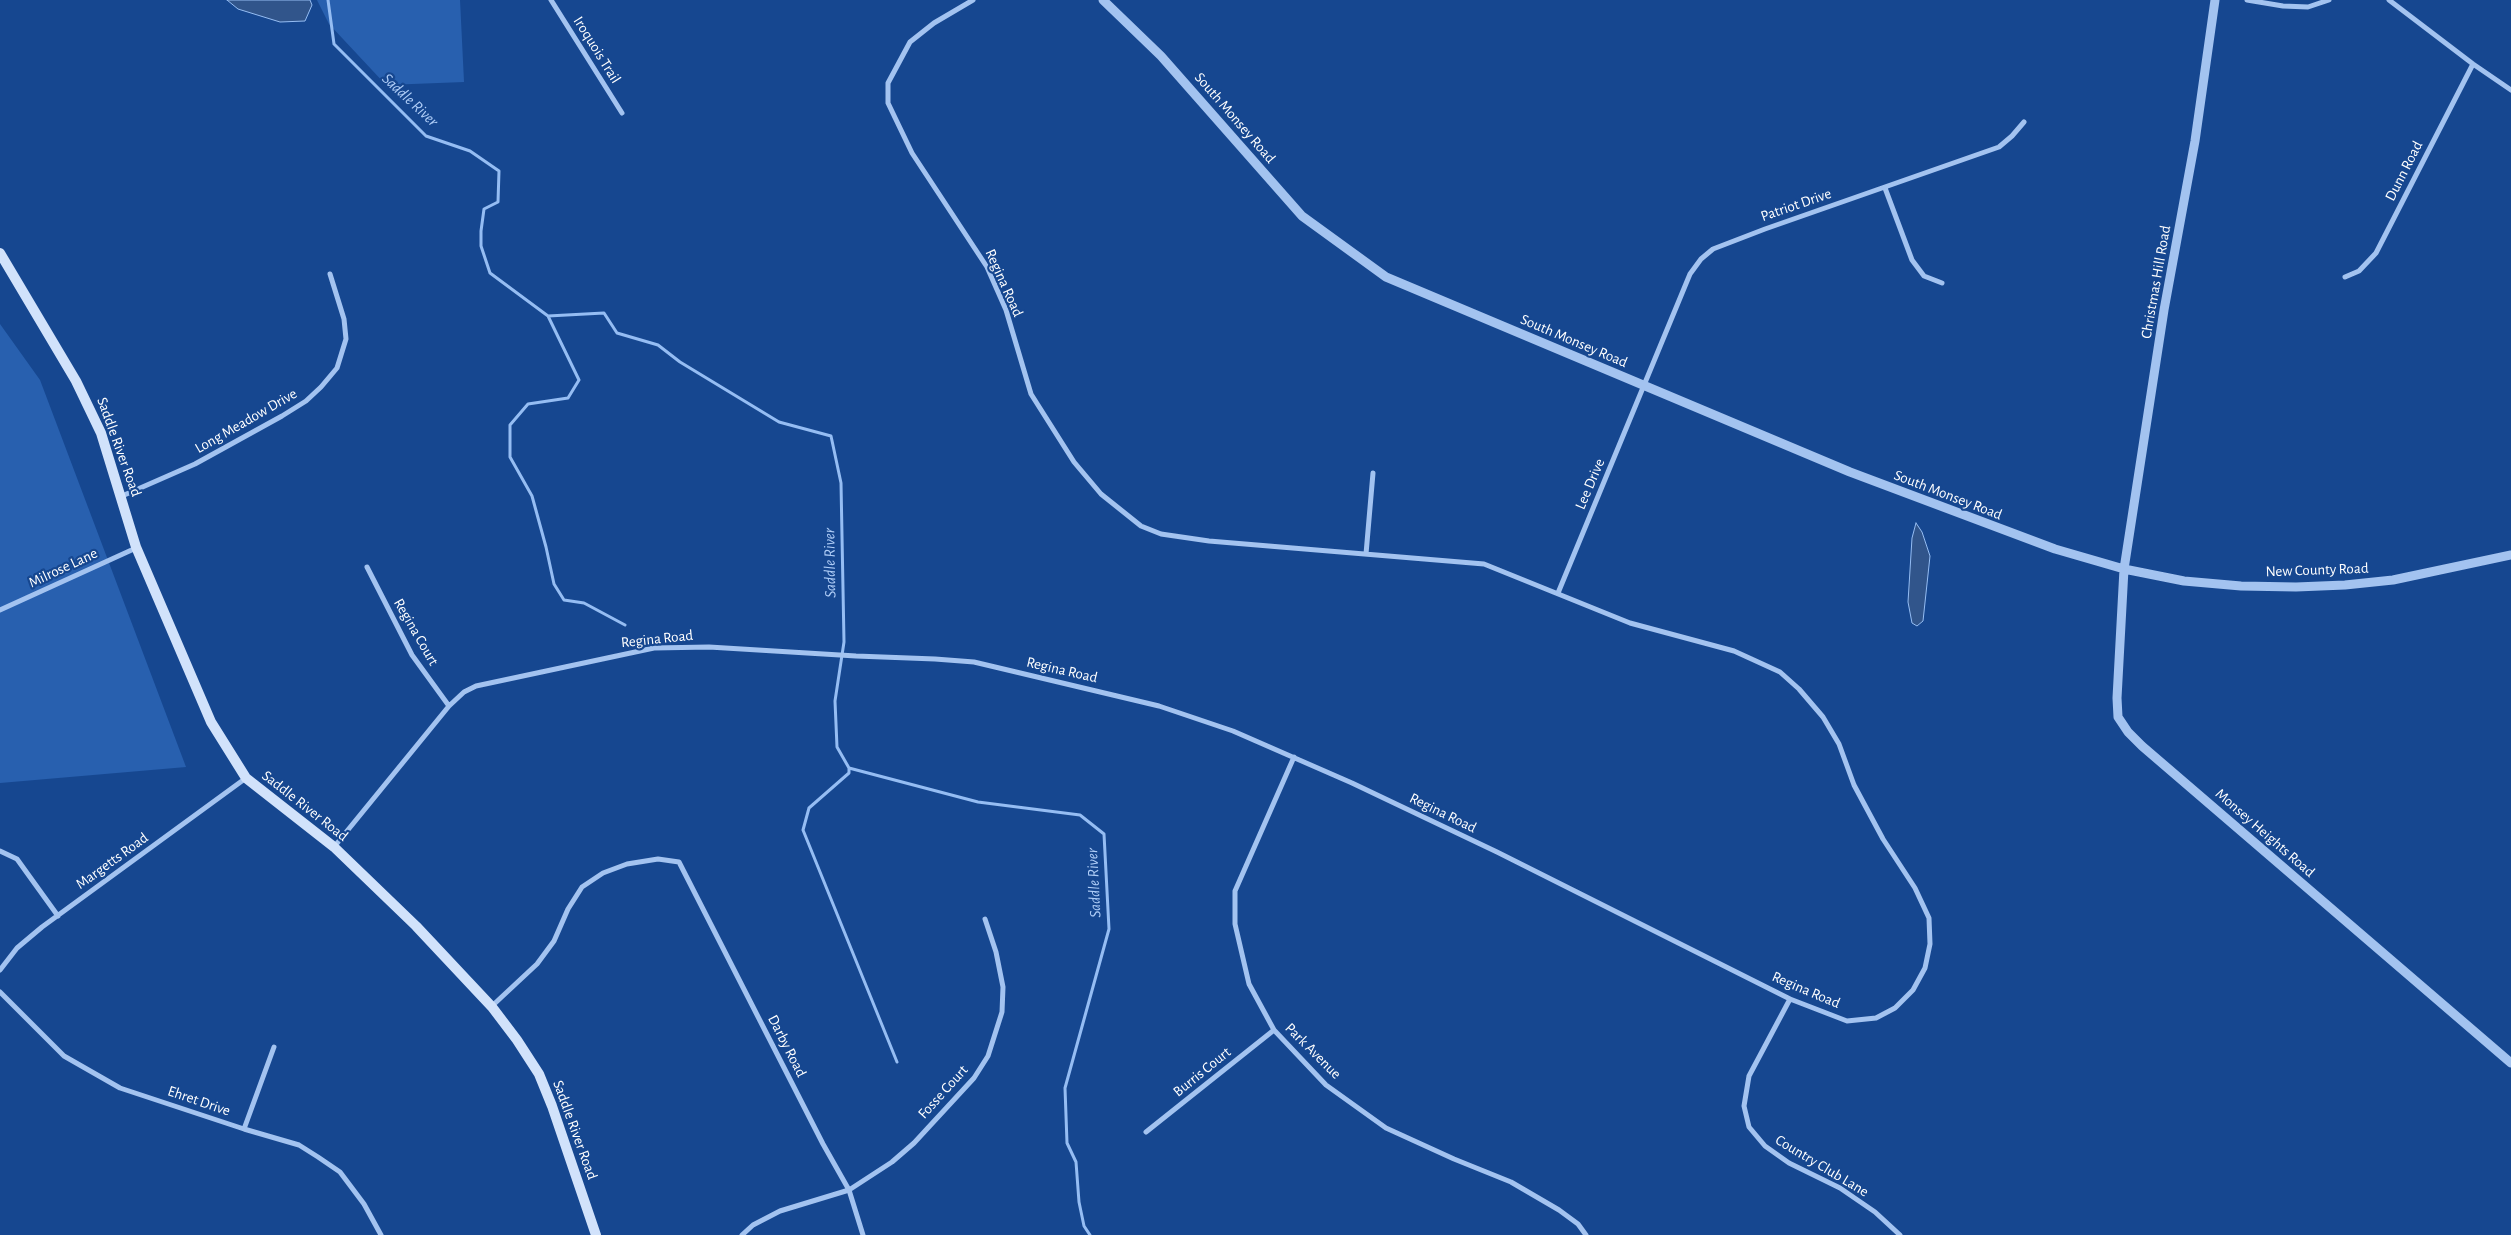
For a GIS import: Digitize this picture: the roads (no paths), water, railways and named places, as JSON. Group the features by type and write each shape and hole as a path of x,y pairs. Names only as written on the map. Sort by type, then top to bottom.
{"main road":[{"name":"Saddle River Road","path":"0,253 76,380 101,434 122,496 136,547 211,722 246,778 334,847 416,926 492,1007 539,1074 552,1106 596,1235"}],"street":[{"name":"Iroquois Trail","path":"551,0 622,113"},
{"name":"Regina Road","path":"334,847 449,706 464,692 476,686 654,648 709,647 974,662 1159,706 1234,731 1498,852 1790,999 1847,1021 1876,1018 1895,1008 1913,990 1925,968 1930,944 1929,918 1915,888 1883,839 1854,785 1840,744 1824,717 1799,689 1780,672 1734,651 1630,623 1484,564 1209,541 1161,534 1141,526 1101,494 1074,462 1031,394 1006,310 987,268 912,153 888,103 888,83 910,42 934,23 973,0"},
{"name":"South Monsey Road","path":"1104,0 1161,56 1302,216 1386,277 1926,502 2055,549 2124,568"},
{"name":"Christmas Hill Road","path":"2124,568 2153,378 2197,132 2215,0"},
{"path":"2247,0 2283,6 2308,7 2329,0"},
{"path":"2390,0 2473,64 2511,90"},
{"name":"Dunn Road","path":"2345,277 2359,271 2376,253 2473,64"},
{"name":"Patriot Drive","path":"1644,385 1690,274 1713,249 1999,147 2024,122"},
{"path":"1885,188 1912,260 1924,276 1942,283"},
{"name":"Long Meadow Drive","path":"122,496 195,464 282,416 306,401 321,387 337,368 346,339 344,319 330,274"},
{"name":"Lee Drive","path":"1558,593 1644,385"},
{"path":"1366,554 1373,473"},
{"name":"Milrose Lane","path":"0,610 136,547"},
{"name":"New County Road","path":"2124,568 2184,580 2241,586 2296,587 2393,580 2511,555"},
{"name":"Regina Court","path":"367,567 412,655 449,706"},
{"name":"Monsey Heights Road","path":"2124,568 2116,698 2118,717 2128,732 2511,1063"},
{"name":"Park Avenue","path":"1294,757 1234,891 1234,924 1249,984 1274,1030 1326,1085 1386,1128 1511,1182 1559,1210 1578,1224 1586,1235"},
{"name":"Margetts Road","path":"0,970 17,948 58,916 246,778"},
{"path":"0,852 17,859 58,916"},
{"name":"Darby Road","path":"492,1007 537,964 554,941 568,909 582,887 602,873 627,864 665,860 679,862 823,1144 849,1190 863,1235"},
{"name":"Fosse Court","path":"742,1235 752,1225 780,1211 849,1190 892,1162 914,1143 974,1078 988,1056 1002,1012 1003,987 996,952 985,919"},
{"name":"Ehret Drive","path":"0,992 64,1056 120,1088 299,1145 340,1172 364,1204 381,1235"},
{"name":"Country Club Lane","path":"1790,999 1749,1076 1744,1106 1749,1127 1765,1146 1790,1163 1840,1188 1875,1212 1900,1235"},
{"name":"Burris Court","path":"1146,1132 1274,1030"},
{"path":"244,1129 274,1047"}],"waterway":[{"name":"Saddle River","path":"328,0 334,44 426,136 470,151 499,171 498,202 484,209 481,231 481,246 490,273 548,316 604,313 617,333 658,345 680,362 779,422 831,436 841,483 844,642 835,701 837,747 849,768 978,802 1080,815 1104,834 1109,929 1065,1088 1067,1143 1076,1162 1079,1202 1084,1226 1090,1235"},
{"path":"548,316 579,380 568,398 528,404 510,425 510,457 532,496 554,584 564,600 584,603 625,625"},
{"path":"849,768 849,773 809,808 803,830 897,1062"}]}
